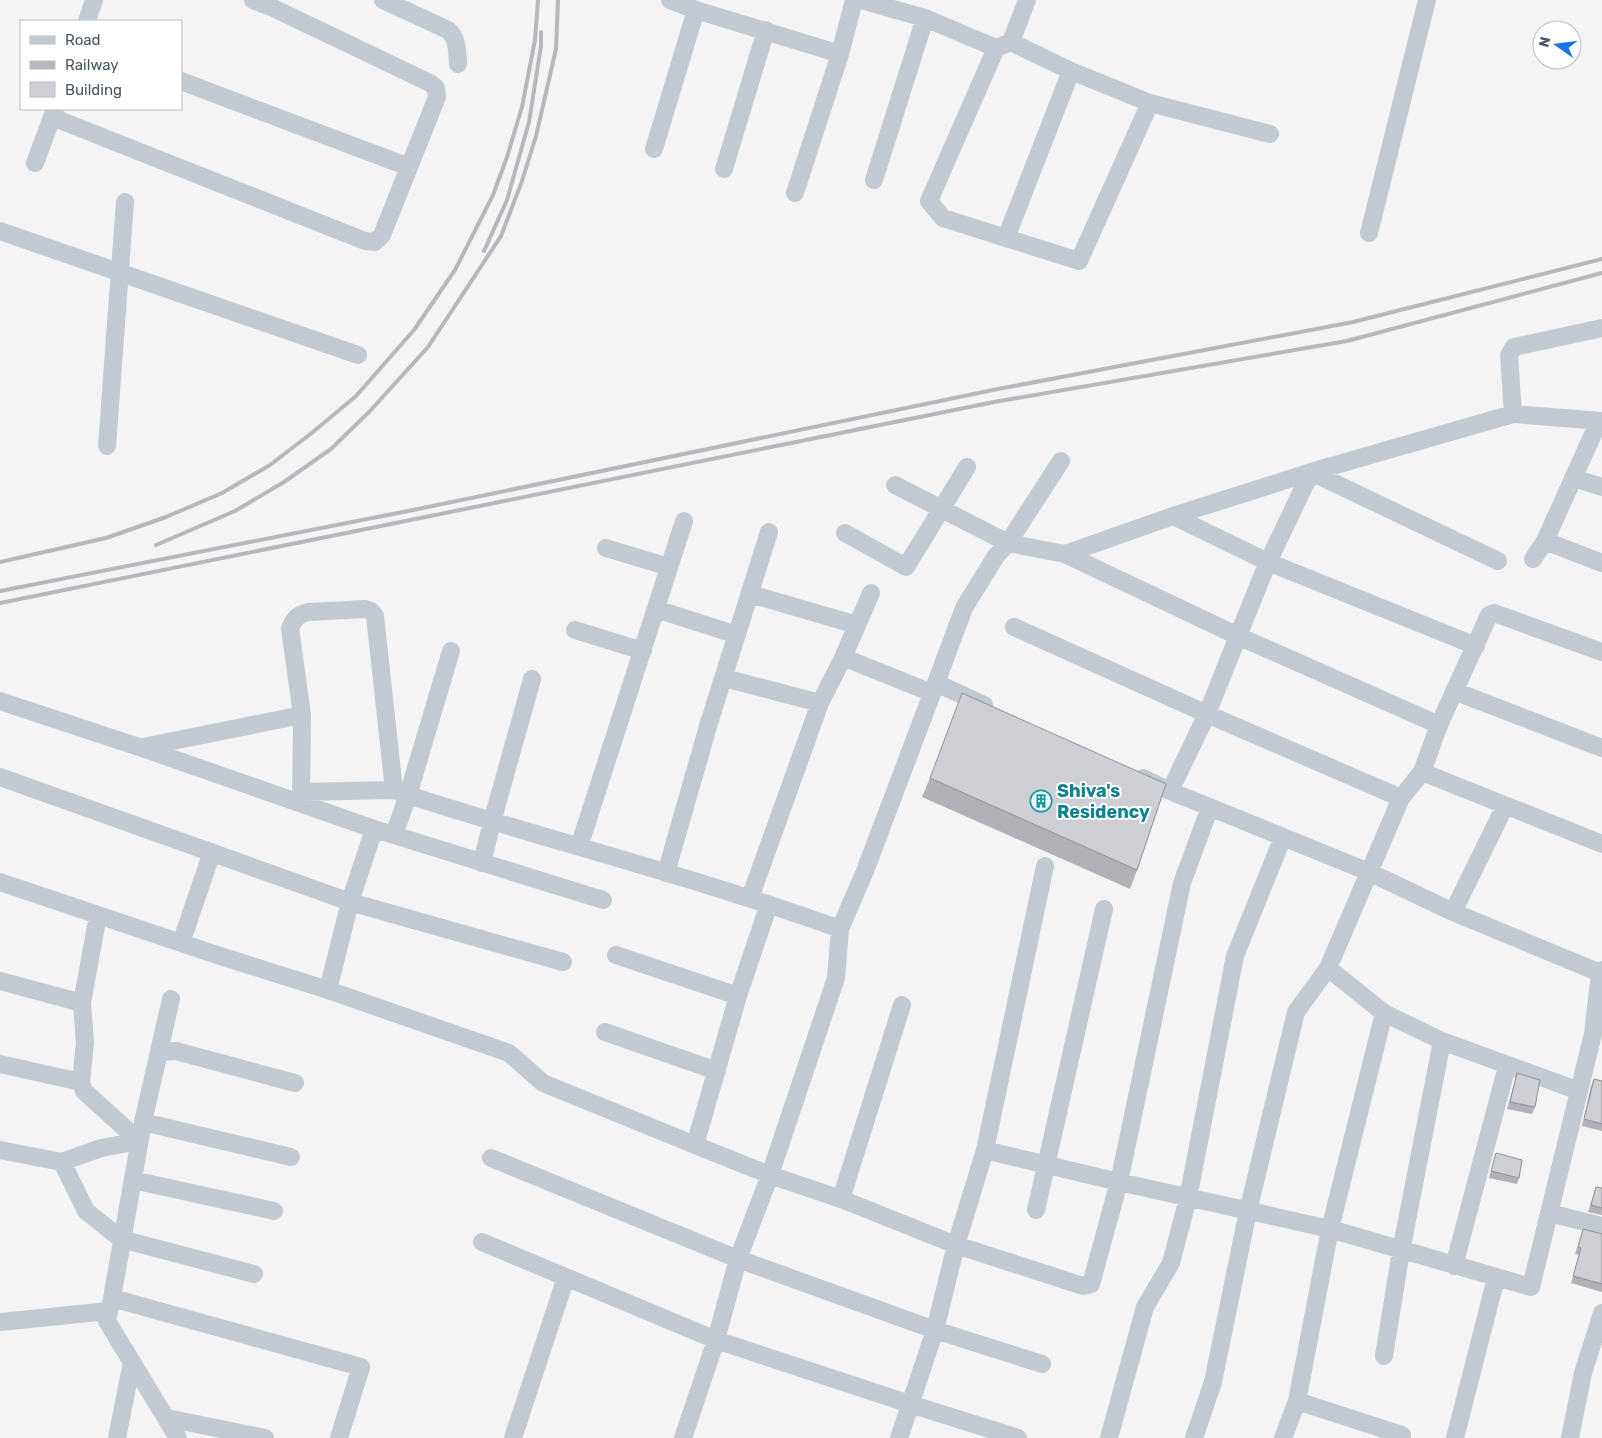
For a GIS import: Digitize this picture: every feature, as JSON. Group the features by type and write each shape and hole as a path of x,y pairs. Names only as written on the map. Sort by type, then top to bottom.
{"street":[{"path":"86,20 94,0"},
{"path":"35,164 54,113 365,241 375,242 382,235 437,97 436,88 430,83 253,0"},
{"path":"384,0 448,30 456,40 458,64"},
{"path":"670,0 696,10 840,54"},
{"path":"795,193 840,54 854,0"},
{"path":"861,0 926,18 1004,45 1150,103 1270,134"},
{"path":"1027,0 929,201 943,218 1078,261 1150,103"},
{"path":"1369,233 1427,0"},
{"path":"654,149 696,10"},
{"path":"874,180 926,18"},
{"path":"724,169 766,30"},
{"path":"1006,238 1071,71"},
{"path":"182,81 409,167"},
{"path":"107,446 125,202"},
{"path":"0,231 358,355"},
{"path":"1513,414 1509,355 1514,347 1602,328"},
{"path":"1065,554 1173,516 1311,472 1513,414 1600,421 1545,541 1532,559"},
{"path":"683,1438 716,1340 738,1259 770,1174 836,978 840,929 865,871 964,608 996,556 1008,543 1061,461"},
{"path":"845,533 906,568 967,467"},
{"path":"1311,472 1498,561"},
{"path":"1170,791 1207,714 1268,562 1311,472"},
{"path":"1573,478 1602,487"},
{"path":"895,485 1008,543 1065,554 1238,636 1439,725"},
{"path":"1173,516 1268,562 1476,646"},
{"path":"579,847 684,521"},
{"path":"666,873 769,532"},
{"path":"1545,541 1602,563"},
{"path":"606,548 669,567"},
{"path":"750,898 820,703 842,660 871,593"},
{"path":"750,594 858,625"},
{"path":"301,797 302,714 290,628 300,614 365,609 372,611 375,616 401,792"},
{"path":"656,609 737,635"},
{"path":"1194,1438 1213,1382 1248,1211 1296,1012 1328,968 1401,798 1422,772 1439,725 1489,615 1494,613 1602,652"},
{"path":"1014,627 1207,714 1401,798"},
{"path":"575,630 642,651"},
{"path":"394,835 401,792 451,651"},
{"path":"842,660 850,660 999,712"},
{"path":"724,678 820,703"},
{"path":"482,863 532,679"},
{"path":"1454,691 1602,748"},
{"path":"0,701 142,748 301,797 374,829 603,900"},
{"path":"142,748 302,714"},
{"path":"985,1150 1330,1229 1531,1287 1593,1034 1601,971 1453,912 1369,872 1170,791 1125,770"},
{"path":"1422,772 1602,844"},
{"path":"0,777 350,902 563,962"},
{"path":"301,797 401,792 492,822 750,898 840,929"},
{"path":"1453,912 1505,806"},
{"path":"0,882 328,990 509,1053 543,1083 695,1145 841,1199 956,1245 1083,1286 1091,1284 1119,1182 1182,884 1210,807"},
{"path":"328,990 350,902 374,829"},
{"path":"1110,1438 1145,1307 1171,1262 1188,1198 1235,956 1283,837"},
{"path":"181,943 212,852"},
{"path":"899,1438 935,1330 956,1245 985,1150 1045,866"},
{"path":"695,1145 738,996 769,904"},
{"path":"1036,1210 1104,909"},
{"path":"98,915 82,1003 85,1043 81,1082 84,1091 139,1141"},
{"path":"616,955 738,996"},
{"path":"1328,968 1384,1014 1442,1041 1579,1091"},
{"path":"0,981 82,1003"},
{"path":"171,999 139,1141 107,1321 178,1438"},
{"path":"841,1199 902,1005"},
{"path":"1283,1438 1297,1401 1330,1229 1384,1014"},
{"path":"605,1032 717,1071"},
{"path":"1384,1356 1401,1250 1442,1041"},
{"path":"160,1052 176,1051 295,1083"},
{"path":"0,1064 81,1082"},
{"path":"1454,1266 1507,1066"},
{"path":"143,1122 291,1157"},
{"path":"0,1150 62,1162 100,1148 139,1141"},
{"path":"491,1158 738,1259 935,1330 1042,1364"},
{"path":"62,1162 86,1211 121,1239 254,1274"},
{"path":"133,1180 274,1211"},
{"path":"1549,1214 1602,1226"},
{"path":"482,1242 716,1340 1018,1438"},
{"path":"513,1438 566,1277"},
{"path":"1455,1438 1496,1278"},
{"path":"0,1322 110,1304 361,1367 339,1438"},
{"path":"1570,1438 1584,1373 1602,1313"},
{"path":"116,1438 132,1362"},
{"path":"1297,1401 1370,1432 1402,1435"},
{"path":"167,1418 265,1438"}],"building":[{"name":"Shiva's Residency","path":"962,693 1166,784 1137,870 930,778"},
{"path":"1517,1073 1540,1080 1535,1107 1510,1102"},
{"path":"1594,1079 1602,1081 1602,1124 1584,1119"},
{"path":"1496,1153 1522,1160 1519,1178 1491,1171"},
{"path":"1596,1187 1602,1188 1602,1208 1591,1205"},
{"path":"1583,1229 1602,1234 1602,1284 1573,1276 1581,1248 1578,1247"}],"railway":[{"path":"0,562 106,538 166,517 222,493 270,465 356,396 414,330 455,270 493,195 522,107 535,40 538,0"},
{"path":"156,545 235,511 284,482 331,449 370,411 428,347 501,236 522,181 536,136 556,49 558,0"},
{"path":"484,251 507,200 529,122 541,46 541,32"},
{"path":"0,591 418,509 998,389 1353,322 1602,259"},
{"path":"0,603 994,402 1347,341 1602,273"}],"place":[{"name":"Shiva's Residency","path":"1041,801"}]}
